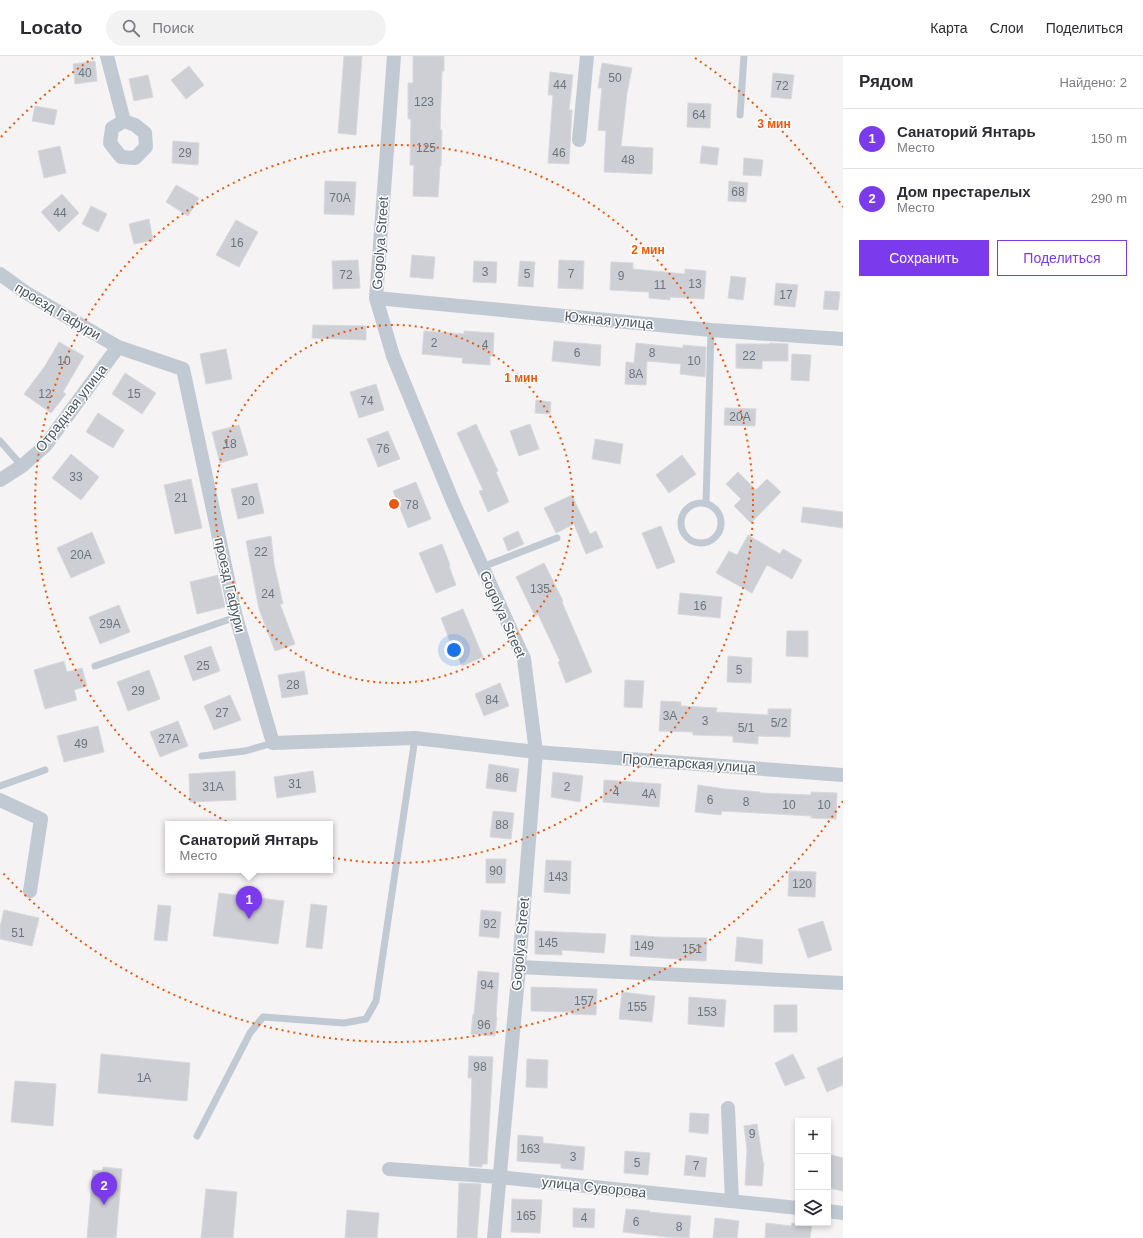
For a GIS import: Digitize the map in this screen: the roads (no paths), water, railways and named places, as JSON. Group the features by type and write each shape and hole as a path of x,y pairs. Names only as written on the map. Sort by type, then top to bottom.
{"street":[{"path":"107,56 124,121"},
{"name":"Gogolya Street","path":"394,56 376,298 393,356 453,502 524,659 536,752 519,967 494,1238"},
{"path":"579,140 587,56"},
{"name":"проезд Гафури","path":"0,274 25,292 118,347 183,369 236,618 273,743"},
{"name":"Южная улица","path":"376,298 711,330 843,339"},
{"name":"Отрадная улица","path":"0,480 22,466 45,446 118,347"},
{"path":"273,743 415,738 536,752"},
{"name":"Пролетарская улица","path":"536,752 843,775"},
{"path":"0,800 41,819 30,891"},
{"path":"519,967 843,983"},
{"path":"728,1108 732,1201"},
{"name":"улица Суворова","path":"389,1169 499,1177 795,1208"},
{"path":"831,1211 843,1213"}],"lane":[{"path":"740,115 744,56"},
{"path":"706,503 711,330"},
{"path":"0,441 22,466"},
{"path":"699,503 706,503 717,511 722,524 720,530 712,541 705,543 692,542 686,538 681,526 683,513 687,508 699,503"},
{"path":"482,567 557,538"},
{"path":"95,666 236,618"},
{"path":"198,1136 250,1033 263,1017 344,1024 366,1020 376,1001 415,738"},
{"path":"202,756 245,751 273,743"},
{"path":"0,786 45,770"}],"place":[{"name":"Санаторий Янтарь","path":"249,919"},
{"name":"Дом престарелых","path":"104,1205"}]}
